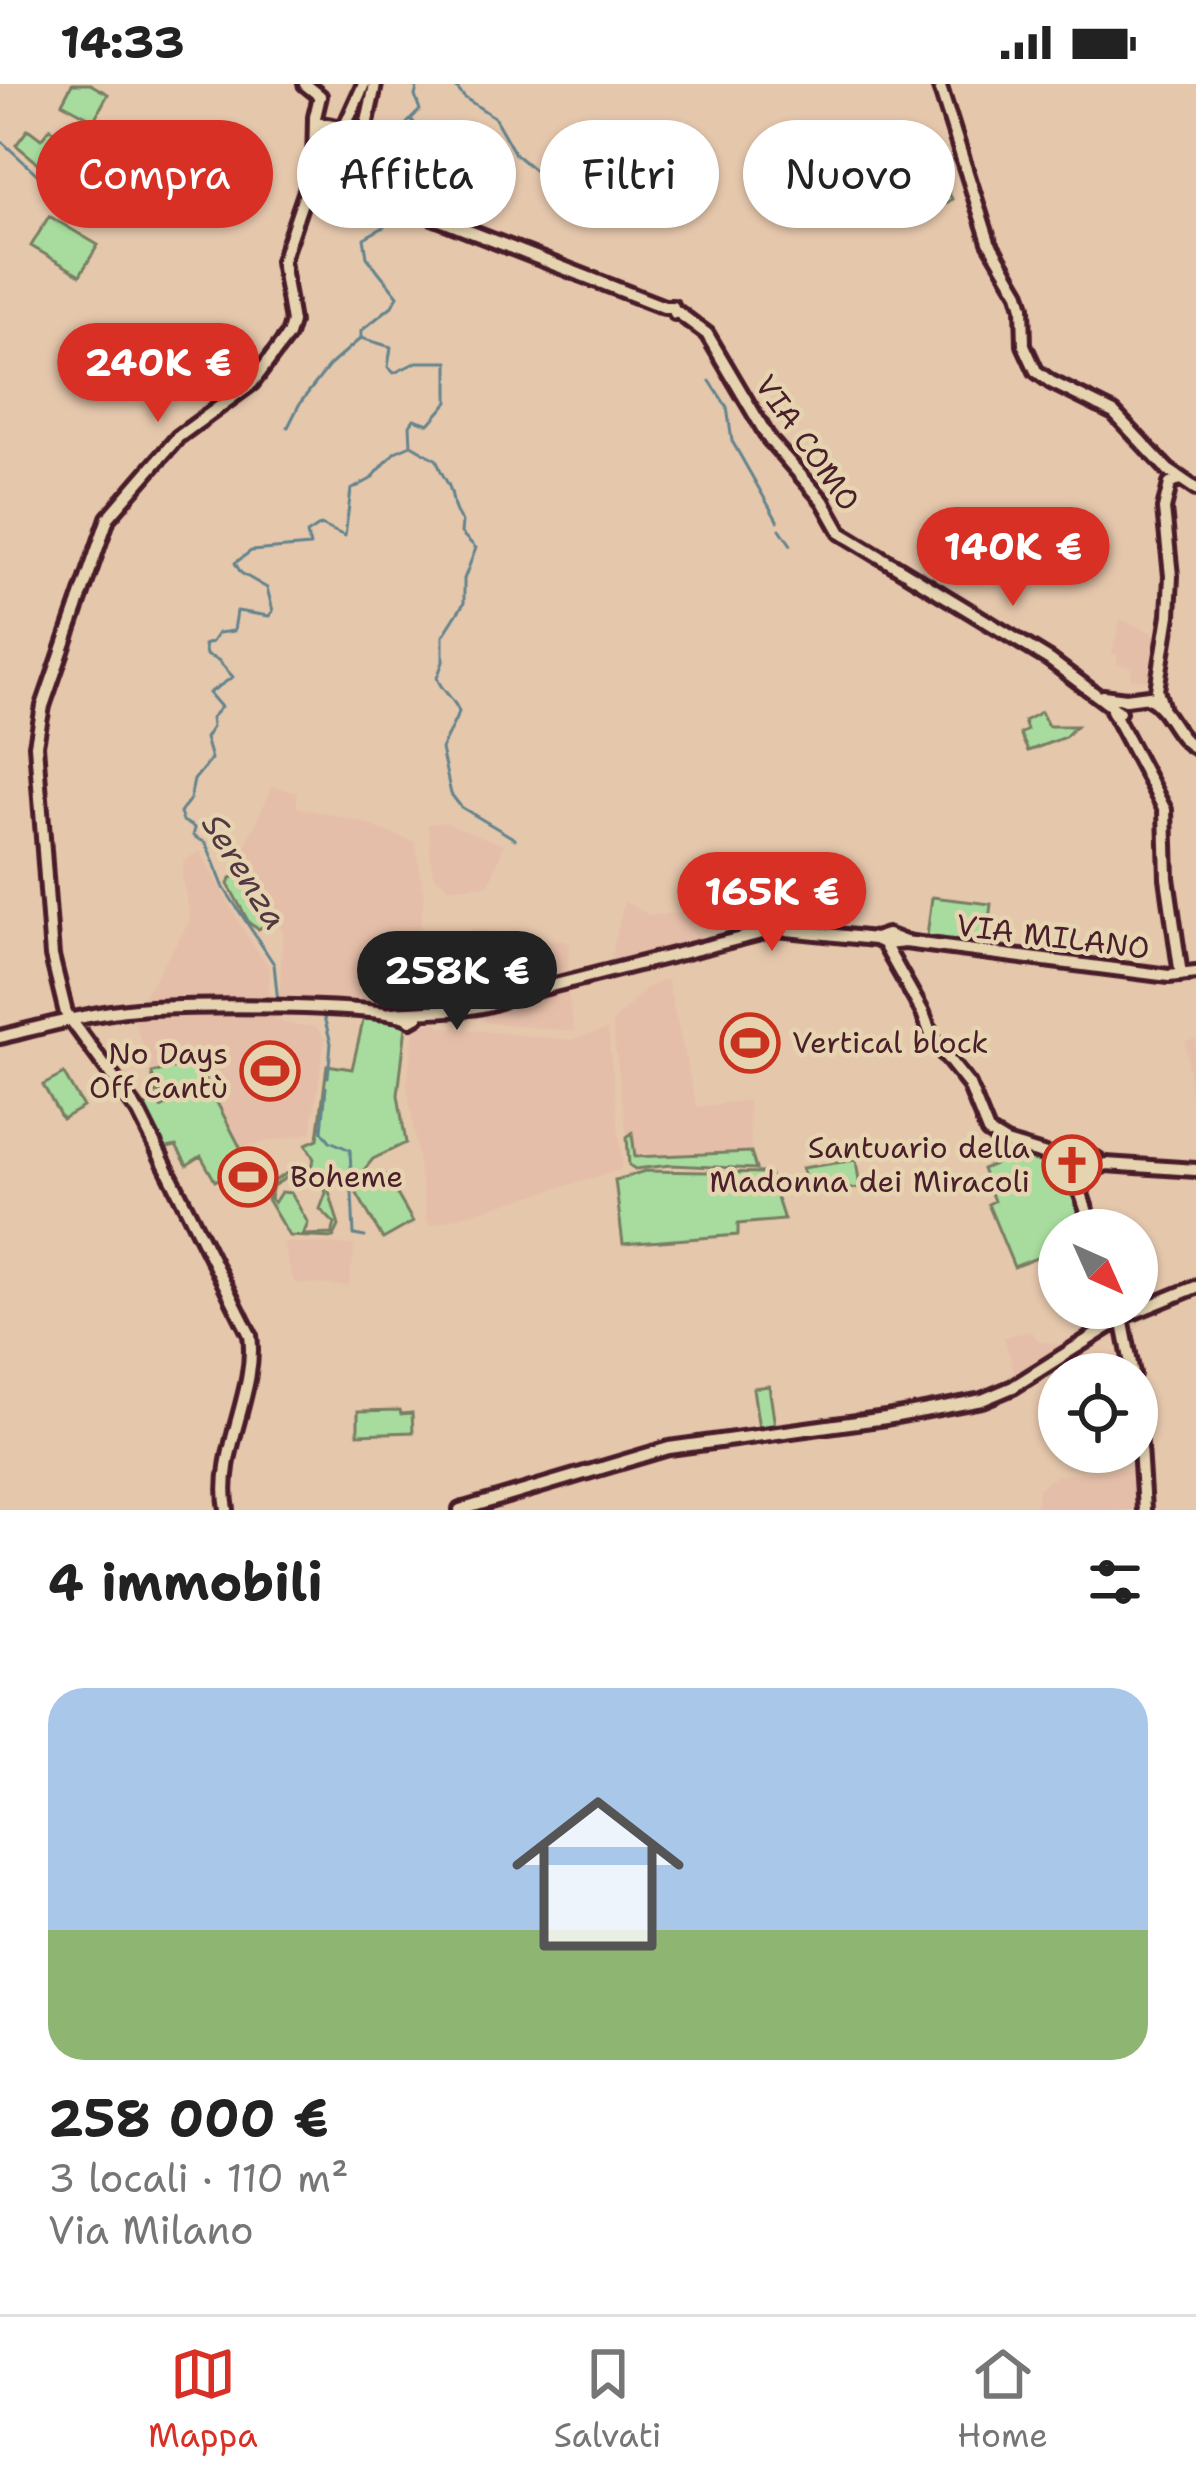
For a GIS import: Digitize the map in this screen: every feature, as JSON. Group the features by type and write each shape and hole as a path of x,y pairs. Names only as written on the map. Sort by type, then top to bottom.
{"street":[{"path":"305,84 320,94 316,120"},
{"path":"348,120 364,84"},
{"name":"VIA COMO","path":"375,84 362,160 364,176 381,197 691,321 706,334 769,439 824,501 841,533 981,615 1096,694 1126,704"},
{"path":"939,84 989,242 1023,307 1024,345 1036,371 1114,412 1173,477 1196,489"},
{"path":"227,1510 250,1334 139,1113 71,1020 52,956 35,752 43,706 108,518 178,437 252,383 288,335 291,311 282,261 297,217"},
{"path":"1173,477 1164,509 1171,576 1169,615 1126,704 1165,810 1167,878 1181,975"},
{"path":"1126,704 1162,706 1190,745"},
{"name":"VIA MILANO","path":"0,1036 136,1009 415,1013 495,1000 777,929 1196,973"},
{"path":"885,942 933,1040 969,1085 988,1132 1006,1143 1053,1157 1080,1153 1097,1165 1195,1168"},
{"path":"1086,1209 1081,1194 1097,1165"},
{"path":"1158,1301 1194,1288"},
{"path":"460,1510 669,1448 982,1400 1013,1387 1101,1329"},
{"path":"1141,1473 1144,1510"}],"shaded area":[{"path":"1120,619 1164,638 1156,682 1130,678 1132,667 1116,664 1118,655 1112,654"},
{"path":"273,786 297,793 297,807 358,821 415,842 424,895 411,1005 403,1010 279,1002 283,931 269,912 269,897 235,867"},
{"path":"443,822 504,845 489,885 449,888 433,875 428,824"},
{"path":"200,851 270,968 268,1005 139,1004 191,919 182,880 184,861"},
{"path":"624,901 649,915 682,913 705,942 610,965"},
{"path":"472,929 570,942 567,977 504,994 498,990 483,1001 421,1006 426,946 469,951"},
{"path":"667,979 697,1107 748,1100 751,1152 634,1157 631,1134 627,1137 612,1023 647,987"},
{"path":"566,984 575,1032 485,1022 480,1006"},
{"path":"131,1012 271,1013 282,1023 316,1027 325,1038 311,1133 240,1147 196,1063 152,1073"},
{"path":"435,1022 444,1027 571,1040 608,1029 620,1170 431,1225 407,1084 415,1025"},
{"path":"1196,1039 1196,1132 1185,1041"},
{"path":"282,1242 355,1245 349,1286 294,1283"},
{"path":"1030,1331 1041,1342 1072,1346 1061,1353 1038,1353 1038,1368 1017,1382 1004,1337"},
{"path":"1139,1473 1143,1510 1036,1510 1038,1488 1057,1475"}],"green space":[{"path":"72,84 90,84 108,94 94,120 62,103"},
{"path":"28,129 36,135 36,162 16,145"},
{"path":"42,228 69,228 98,245 80,275 31,246"},
{"path":"1041,712 1048,726 1076,726 1065,737 1028,751 1020,734 1027,730 1024,721"},
{"path":"243,874 270,899 265,926 258,929 249,923 228,884"},
{"path":"932,897 991,904 986,944 927,936"},
{"path":"364,1017 396,1018 406,1026 398,1095 406,1143 373,1159 358,1177 310,1168 314,1159 306,1144 318,1139 327,1065 352,1069"},
{"path":"196,1062 240,1147 244,1165 215,1181 201,1156 187,1165 176,1146 159,1150 140,1110 156,1098 161,1108 172,1102 166,1091 156,1093 152,1073"},
{"path":"64,1074 83,1107 62,1119 43,1085"},
{"path":"632,1133 635,1157 751,1152 756,1169 671,1165 635,1169 629,1165 627,1137"},
{"path":"1025,1151 1041,1157 1068,1180 1081,1209 1038,1209 1038,1257 1014,1267 988,1204 994,1201 982,1169"},
{"path":"856,1160 860,1188 810,1193 802,1168"},
{"path":"304,1169 327,1184 339,1226 333,1238 289,1236 267,1199 271,1183 292,1170","holes":["303,1172 324,1186 320,1209 335,1224 332,1234 303,1235 308,1223 291,1193 281,1192 274,1203 270,1198 273,1186 294,1173"]},
{"path":"645,1171 769,1173 784,1220 738,1224 738,1235 623,1244 615,1180"},
{"path":"386,1175 413,1222 383,1239 356,1192"},
{"path":"769,1386 775,1426 759,1429 753,1388"},
{"path":"400,1410 401,1414 412,1413 413,1432 358,1434 358,1411"}],"waterway":[{"name":"Serenza","path":"410,120 420,110 415,96 418,84"},
{"path":"453,84 494,117 515,154 540,175"},
{"path":"0,140 36,173"},
{"name":"Serenza","path":"289,1012 279,1012 274,964 224,888 206,843 193,836 195,828 180,813 190,799 194,780 211,759 205,738 211,718 221,707 209,693 233,677 218,660 206,655 204,645 218,633 234,631 237,611 269,616 273,611 267,588 241,573 235,563 251,551 310,546 307,534 321,525 345,536 351,490 371,479 395,452 411,445 414,419 429,424 448,402 448,362 417,362 394,373 388,367 391,347 361,338 361,331 398,296 367,257 364,238 382,228"},
{"path":"288,427 329,366 361,338"},
{"path":"710,381 727,407 732,441 778,522"},
{"path":"413,446 437,460 462,522 461,533 476,548 464,579 464,603 443,636 443,662 437,678 459,712 441,749 451,794 461,807 515,839"},
{"path":"780,529 791,545"},
{"name":"Serenza","path":"317,1013 324,1017 331,1043 328,1077"},
{"name":"Serenza","path":"326,1087 322,1131 330,1141 350,1150 354,1235 365,1237"}],"place":[{"name":"Vertical block","path":"750,1043"},
{"name":"No Days Off Cantù","path":"270,1071"},
{"name":"Santuario della Madonna dei Miracoli","path":"1072,1165"},
{"name":"Boheme","path":"248,1177"}]}
